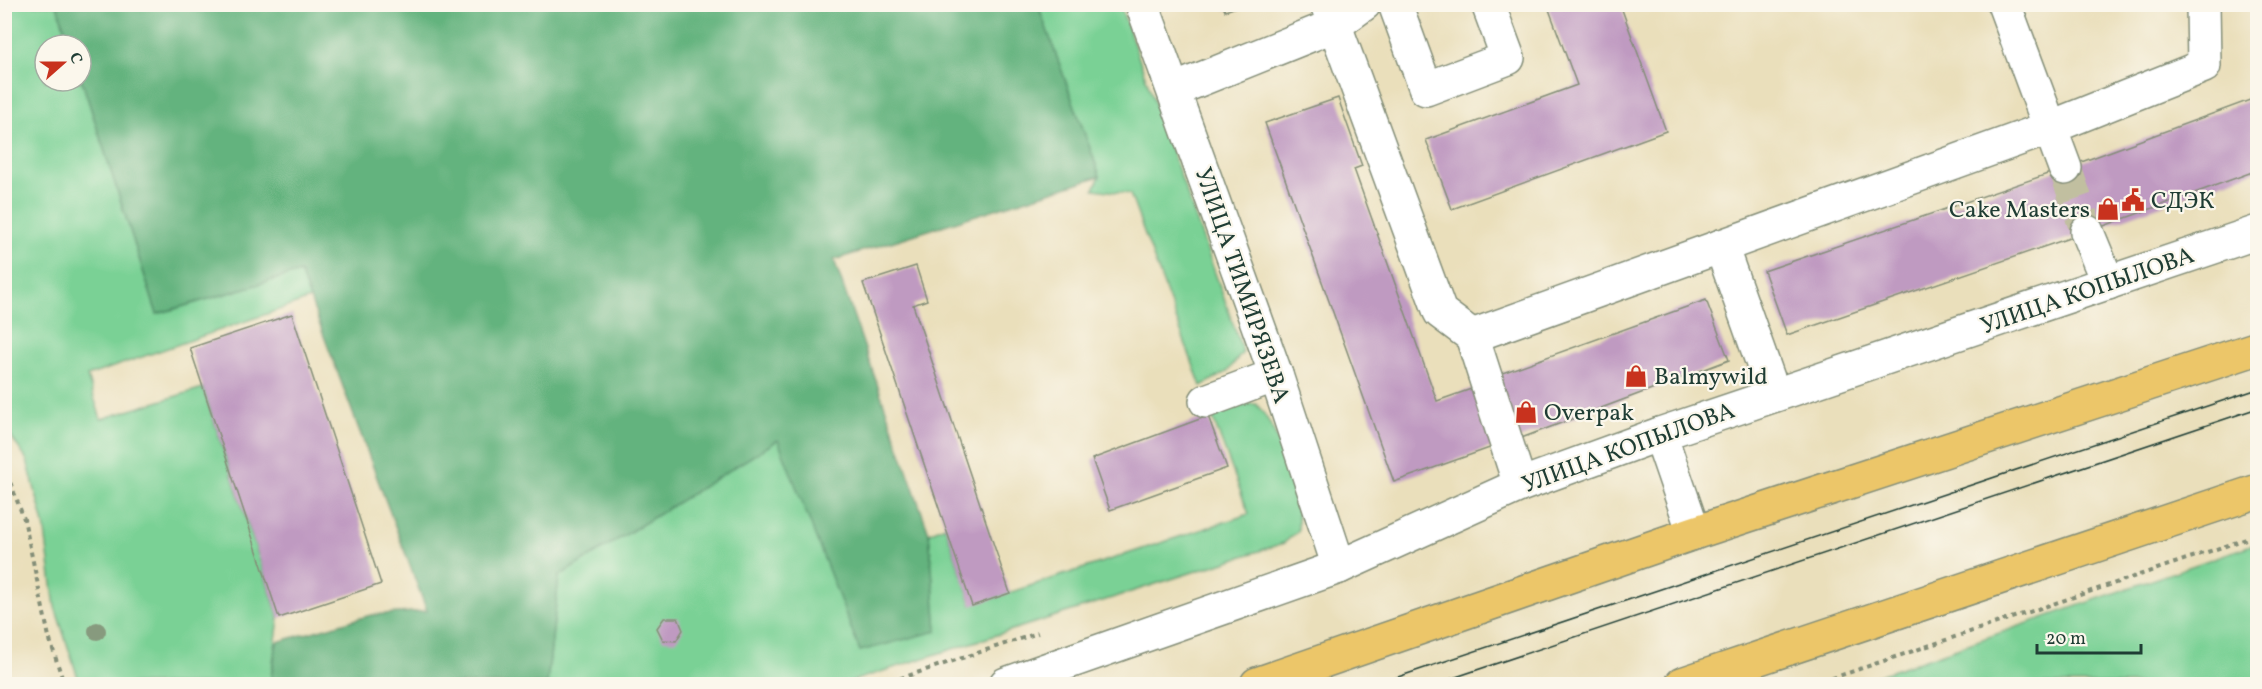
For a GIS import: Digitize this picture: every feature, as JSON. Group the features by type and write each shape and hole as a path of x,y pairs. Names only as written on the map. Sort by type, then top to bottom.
{"main road":[{"path":"1257,684 1695,533 2258,348"},
{"path":"1682,684 2258,491"}],"street":[{"name":"УЛИЦА ТИМИРЯЗЕВА","path":"1142,4 1276,375 1339,567"},
{"path":"1174,90 1331,15 1364,4"},
{"path":"1395,4 1426,88 1508,58 1488,4"},
{"path":"2004,4 2065,168"},
{"path":"1472,336 2049,128 2204,66 2203,4"},
{"path":"1331,15 1440,312 1472,336 1520,485"},
{"path":"2087,232 2108,283"},
{"name":"УЛИЦА КОПЫЛОВА","path":"1006,684 1339,567 1520,485 1660,434 2258,232"},
{"path":"1721,246 1774,395"},
{"path":"1206,401 1276,375"},
{"path":"1660,434 1695,533"}],"path":[{"path":"4,466 24,519 49,637 64,684"},
{"path":"1815,684 2258,535"}],"green space":[{"path":"5,5 57,5 66,33 33,33 33,93 86,93 157,314 300,272 310,299 87,376 101,419 203,388 279,618 270,684 80,684 55,607 44,524 27,460 12,438 5,413"},
{"path":"57,5 1038,5 1100,176 834,260 929,533 937,631 860,651 778,440 559,576 547,684 270,684 277,642 371,615 427,611 300,272 157,314 86,93 93,93 93,33 66,33"},
{"path":"1038,5 1120,5 1243,352 1227,372 1201,386 1130,194 1094,189 1100,176"},
{"path":"1228,404 1256,404 1273,429 1280,446 1292,483 1298,517 1298,531 1284,543 843,684 547,684 559,576 778,440 937,631 929,533 945,526 972,605 1249,514 1210,411"},
{"path":"2257,543 2257,684 1854,684"}],"building":[{"path":"1222,4 1242,4 1242,5 1225,11"},
{"path":"1547,4 1620,4 1666,131 1452,209 1426,140 1577,85"},
{"path":"2258,97 2258,170 2087,232 1787,335 1764,271 2065,168"},
{"path":"1338,98 1362,166 1354,169 1437,401 1477,387 1498,445 1394,482 1265,123"},
{"path":"916,266 927,300 913,305 1010,593 972,606 863,283"},
{"path":"1706,300 1729,360 1516,440 1494,376"},
{"path":"292,314 381,584 279,618 190,348"},
{"path":"1208,416 1227,468 1110,510 1092,459"},
{"path":"664,618 678,618 683,630 676,641 663,640 657,628"}],"tunnel":[{"path":"2065,168 2087,232"}],"tram line":[{"path":"1377,684 2258,389"},
{"path":"1435,684 2258,408"}],"place":[{"name":"СДЭК","path":"2133,200"},
{"name":"Cake Masters","path":"2108,209"},
{"name":"Balmywild","path":"1636,376"},
{"name":"Overpak","path":"1526,412"}]}
